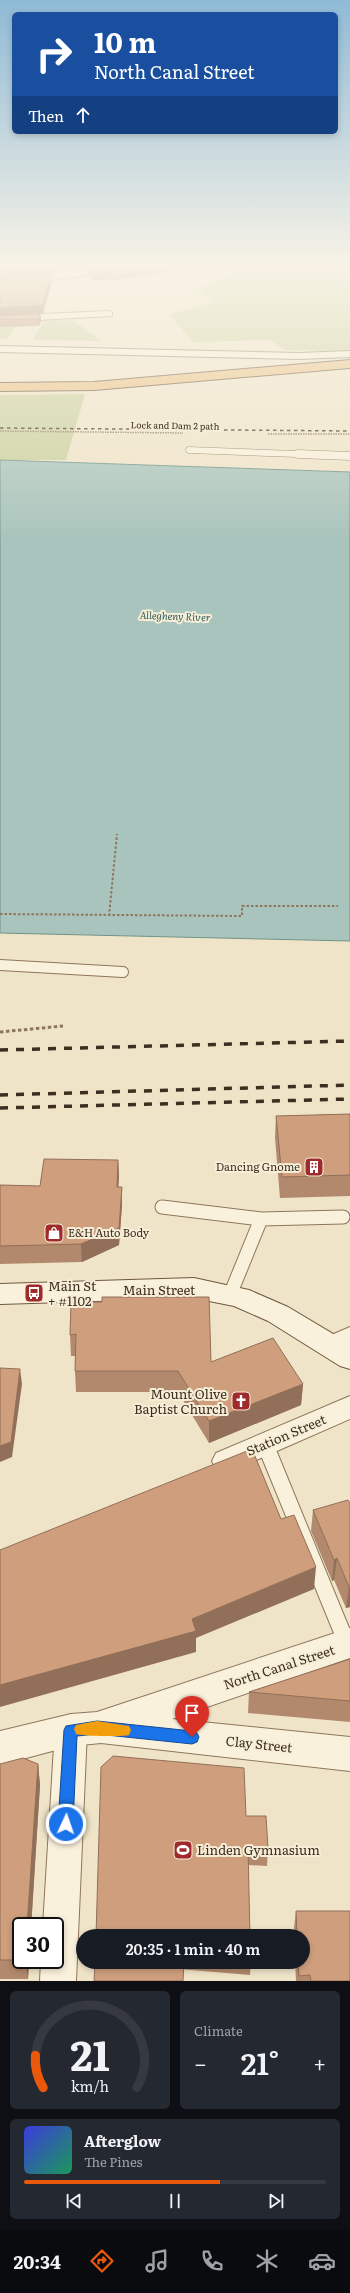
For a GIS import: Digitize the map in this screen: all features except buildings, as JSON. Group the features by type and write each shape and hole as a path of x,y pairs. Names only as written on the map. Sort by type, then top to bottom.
{"highway":[{"path":"0,387 94,386 350,364"}],"street":[{"path":"271,355 313,355"},
{"name":"Main Street","path":"0,1294 194,1288 239,1297 278,1314 344,1347"},
{"name":"Station Street","path":"199,1472 350,1407"},
{"name":"North Canal Street","path":"0,1748 84,1729 348,1644"},
{"path":"58,1981 84,1729"},
{"name":"Clay Street","path":"84,1729 350,1754"}],"lane":[{"path":"189,450 350,456"},
{"path":"0,965 124,972"},
{"path":"162,1207 261,1219 343,1217"},
{"path":"230,1295 261,1219"},
{"path":"265,1444 348,1644"}],"path":[{"name":"Lock and Dam 2 path","path":"0,431 187,433"},
{"path":"266,434 350,434"},
{"path":"109,916 117,834"},
{"path":"0,914 242,916 242,906 338,906"},
{"path":"0,1032 63,1026"}],"green space":[{"path":"85,394 66,460 0,460 0,395"}],"water":[{"name":"Allegheny River","path":"0,460 350,472 350,941 0,933"}],"railway":[{"path":"0,428 350,431"},
{"path":"0,1050 350,1041"},
{"path":"0,1095 350,1085"},
{"path":"0,1108 350,1099"}],"slow traffic":[{"path":"81,1729 97,1728 124,1730"}],"place":[{"name":"Dancing Gnome","path":"314,1167"},
{"name":"E&H Auto Body","path":"54,1233"},
{"name":"Main St + #1102","path":"34,1293"},
{"name":"Mount Olive Baptist Church","path":"241,1401"},
{"name":"Linden Gymnasium","path":"183,1850"}],"route":[{"path":"66,1824 71,1730 97,1728 192,1737"}]}
